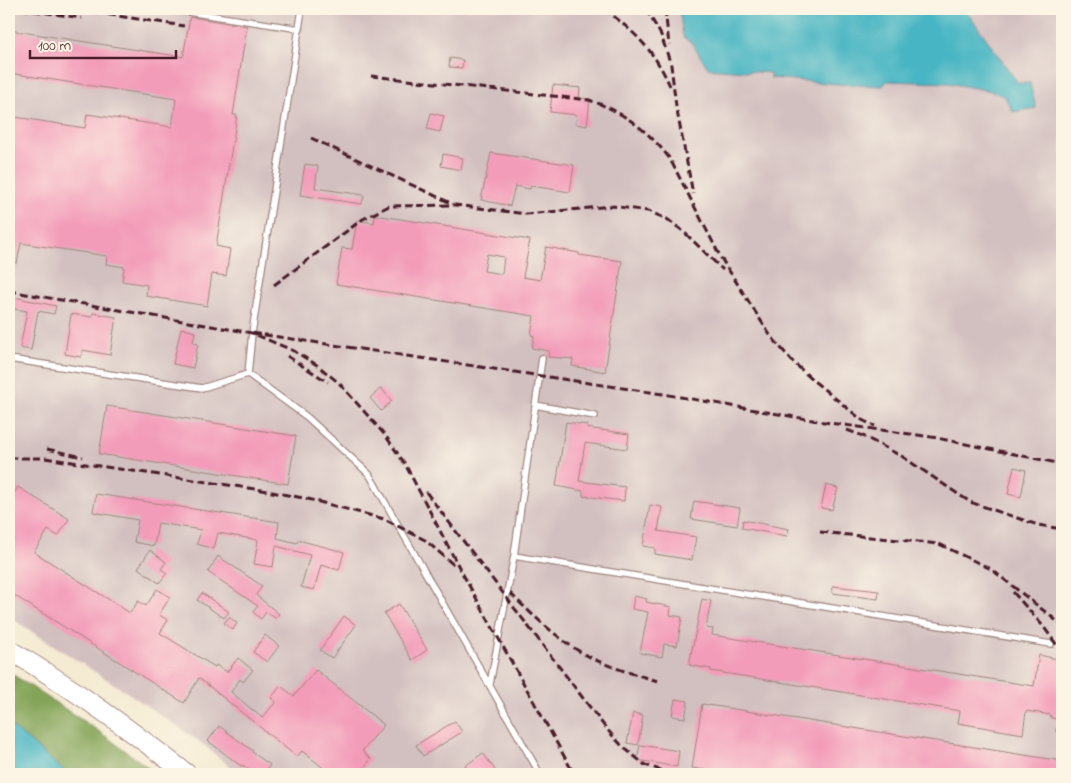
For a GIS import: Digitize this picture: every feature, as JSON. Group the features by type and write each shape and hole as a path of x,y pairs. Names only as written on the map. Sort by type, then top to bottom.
{"highway":[{"path":"9,650 35,665 99,709 187,774"}],"lane":[{"path":"168,9 300,29"},
{"path":"248,374 252,333 302,9"},
{"path":"490,684 514,556 542,358"},
{"path":"9,359 202,388 248,374"},
{"path":"248,374 307,417 369,474 540,774"},
{"path":"535,405 595,416"},
{"path":"514,556 1051,644"}],"shaded area":[{"path":"9,9 1062,9 1062,774 239,774 200,742 128,693 9,617"}],"green space":[{"path":"9,672 97,730 157,774 68,774 9,724"}],"water":[{"path":"679,9 965,9 1018,83 1030,83 1036,108 1013,112 1005,97 991,91 948,83 887,81 883,86 837,84 771,78 770,73 708,68 691,42 683,37"},
{"path":"9,724 68,774 9,774"}],"building":[{"path":"190,17 247,26 233,115 237,115 216,246 230,249 226,276 212,274 207,306 146,296 147,285 122,281 124,267 106,264 107,256 21,243 17,263 9,262 9,116 85,128 87,114 172,127 176,99 9,73 9,30 183,57"},
{"path":"450,58 463,60 462,68 449,67"},
{"path":"553,85 580,88 579,98 590,99 587,126 576,124 577,115 550,112"},
{"path":"431,113 444,116 440,132 427,129"},
{"path":"491,153 574,165 570,192 531,186 530,189 515,186 510,206 481,200"},
{"path":"443,154 463,158 461,170 441,166"},
{"path":"305,164 318,166 315,188 364,195 362,204 300,195"},
{"path":"375,215 530,240 523,277 540,280 546,247 579,253 579,255 622,261 605,372 572,366 573,359 548,357 549,351 532,348 534,336 531,335 534,316 336,284 342,248 352,249 357,220 374,223","holes":["487,254 504,257 502,274 484,271"]},
{"path":"9,296 56,306 54,314 38,311 31,350 20,348 27,311 9,308"},
{"path":"93,313 116,317 110,355 82,350 81,357 65,354 71,314 92,317"},
{"path":"181,328 195,332 193,342 198,344 193,368 173,364"},
{"path":"381,388 392,401 381,411 370,398"},
{"path":"107,406 296,436 288,484 99,454"},
{"path":"566,422 587,425 587,428 629,434 627,449 585,443 579,481 625,487 624,501 583,496 583,491 556,486"},
{"path":"1014,467 1026,470 1021,497 1008,494"},
{"path":"826,485 838,488 832,510 821,508"},
{"path":"18,487 69,519 58,536 48,530 34,552 130,613 138,601 146,606 157,589 170,597 159,615 168,620 160,633 215,667 216,665 227,672 238,658 253,670 243,682 240,679 231,692 262,718 276,702 271,698 281,686 294,696 316,670 384,725 362,751 371,759 359,774 331,774 302,751 297,757 199,678 184,703 9,592 9,501"},
{"path":"96,494 279,522 277,538 297,543 298,540 344,552 339,570 321,565 314,590 301,587 310,555 276,546 273,567 254,564 258,540 218,533 214,549 197,544 201,530 158,523 154,546 134,542 138,520 93,512"},
{"path":"694,501 740,508 737,526 691,519"},
{"path":"650,505 662,507 658,531 696,537 692,560 655,554 655,548 643,546"},
{"path":"743,520 789,529 787,536 742,528"},
{"path":"150,550 166,562 161,569 167,573 159,583 138,568"},
{"path":"218,556 262,586 256,595 279,614 275,618 266,612 261,619 253,612 258,606 208,572"},
{"path":"833,586 879,591 878,599 832,593"},
{"path":"202,593 229,612 224,618 197,600"},
{"path":"634,596 647,599 646,602 671,607 670,615 682,617 677,646 664,644 662,657 640,653 648,612 632,609"},
{"path":"702,599 711,601 706,628 713,629 712,635 1034,686 1039,655 1062,660 1062,720 1051,718 1051,715 1026,711 1023,734 958,723 960,711 711,671 711,669 689,665"},
{"path":"399,604 427,650 412,660 384,613"},
{"path":"344,616 356,625 332,658 320,650"},
{"path":"229,617 237,623 233,630 224,623"},
{"path":"265,635 279,646 267,662 253,652"},
{"path":"675,699 688,701 685,718 672,716"},
{"path":"702,704 1062,761 1060,774 732,774 692,768"},
{"path":"633,713 643,715 638,745 627,743"},
{"path":"455,721 462,732 423,756 416,745"},
{"path":"219,726 270,765 264,774 257,774 241,766 208,741"},
{"path":"640,745 679,751 677,767 637,760"},
{"path":"483,753 498,774 454,774"}],"railway":[{"path":"21,9 81,18"},
{"path":"72,9 184,26"},
{"path":"604,9 643,43 664,73 670,86"},
{"path":"646,9 661,35 671,65 676,106 693,194"},
{"path":"665,9 669,45"},
{"path":"371,76 589,100 624,116 644,131 670,159 721,258 770,335 792,361 815,382 862,420 875,426"},
{"path":"311,138 453,204"},
{"path":"274,285 363,219 389,206 455,205 526,214 612,206 648,211 667,219 683,231 723,270"},
{"path":"9,291 252,333 294,351 317,365 339,383 385,435 405,464 461,571 574,774"},
{"path":"252,333 663,394 830,423 932,437 1062,464"},
{"path":"287,356 328,382"},
{"path":"847,430 863,436 903,457 970,502 1038,525 1062,529"},
{"path":"47,449 83,457"},
{"path":"9,458 45,458 262,490 308,499 384,519 425,540 455,566"},
{"path":"426,492 605,727 622,746 645,765 673,774"},
{"path":"820,532 939,544 991,569 1062,625"},
{"path":"1013,592 1043,626 1062,652"},
{"path":"510,593 547,628 578,651 614,667 658,681"},
{"path":"1056,730 1062,731"}]}
